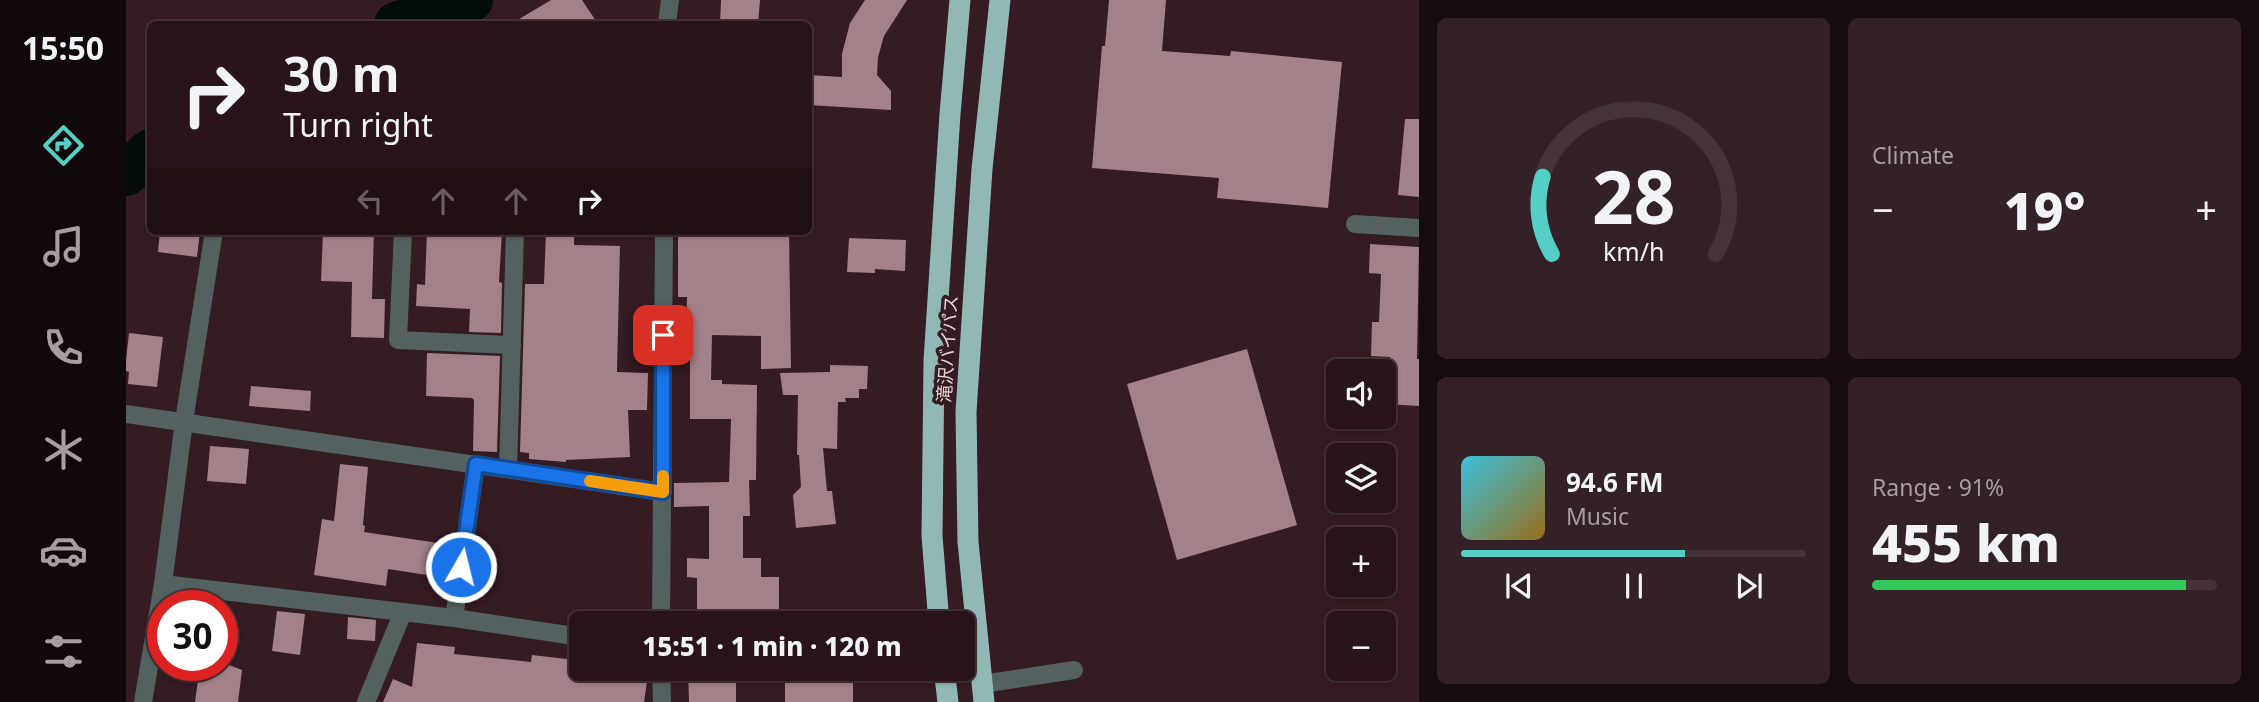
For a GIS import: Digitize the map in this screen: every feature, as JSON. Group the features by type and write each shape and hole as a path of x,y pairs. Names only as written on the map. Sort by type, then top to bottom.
{"highway":[{"name":"滝沢バイパス","path":"938,611 932,536 934,361 960,0"},
{"name":"滝沢バイパス","path":"983,693 968,542 966,412 982,169 1000,0"},
{"path":"946,681 948,702"}],"street":[{"path":"667,21 670,0"},
{"path":"1355,224 1419,228"},
{"path":"143,702 163,584 184,421 213,235"},
{"path":"403,235 398,340 512,345"},
{"path":"508,469 515,235"},
{"path":"661,611 664,235"},
{"path":"126,414 663,492"},
{"path":"454,618 476,464"},
{"path":"163,584 454,618 569,635"},
{"path":"366,702 404,612"},
{"path":"983,693 1074,670"},
{"path":"661,681 662,702"}],"building":[{"path":"551,0 582,0 596,21 516,21"},
{"path":"721,0 760,0 758,21 720,21"},
{"path":"865,0 907,0 884,36 878,57 877,75 891,91 891,110 812,105 812,75 842,77 842,54 850,23"},
{"path":"1109,0 1166,0 1162,51 1230,56 1231,51 1342,62 1328,208 1217,198 1219,178 1092,168 1102,46 1105,46"},
{"path":"1405,119 1419,119 1419,197 1398,195"},
{"path":"160,235 200,235 197,257 158,252"},
{"path":"323,235 374,235 372,299 385,299 384,338 351,337 352,282 321,281"},
{"path":"427,235 502,235 499,282 502,283 501,333 469,332 470,309 416,306 417,284 425,285"},
{"path":"546,235 574,235 574,245 620,246 617,372 648,373 647,410 628,410 630,457 566,462 529,459 529,453 520,452 525,284 544,284"},
{"path":"678,235 789,235 791,368 761,369 761,336 712,335 711,380 722,380 722,384 757,385 756,480 749,480 750,516 743,516 743,558 761,558 761,577 779,577 779,611 697,611 697,578 687,577 687,558 709,559 709,506 674,507 674,483 729,482 731,419 690,419 690,347 686,347 687,297 678,297"},
{"path":"849,238 906,240 905,271 875,269 875,273 847,272"},
{"path":"1370,244 1419,247 1419,406 1396,405 1396,359 1371,356 1372,322 1379,322 1381,274 1369,273"},
{"path":"129,333 163,337 157,387 128,384 126,361"},
{"path":"1247,349 1297,525 1177,560 1127,384"},
{"path":"427,353 500,356 497,452 473,451 472,398 426,396"},
{"path":"830,365 868,366 867,389 859,389 859,398 845,398 846,402 838,402 837,449 823,448 827,491 832,491 836,524 796,528 793,495 801,487 797,455 798,395 783,395 780,373 830,372"},
{"path":"251,386 311,391 310,411 249,406"},
{"path":"210,446 249,449 246,484 207,481"},
{"path":"340,464 368,467 364,532 445,544 440,577 388,569 386,586 314,575 322,519 334,521"},
{"path":"277,611 305,614 300,655 272,651"},
{"path":"348,617 376,620 375,641 347,639"},
{"path":"417,643 455,647 454,654 531,662 532,655 569,659 569,681 647,681 644,702 383,702 393,679 412,687"},
{"path":"238,668 242,670 238,702 195,702 198,681 238,681"},
{"path":"688,681 736,681 736,702 689,702"},
{"path":"785,681 853,681 853,702 785,702"}],"waterway":[{"path":"405,21 471,0"},
{"path":"126,174 147,154"}],"slow traffic":[{"path":"590,481 663,492 663,476"}],"route":[{"path":"461,567 476,464 663,492 663,335"}]}
